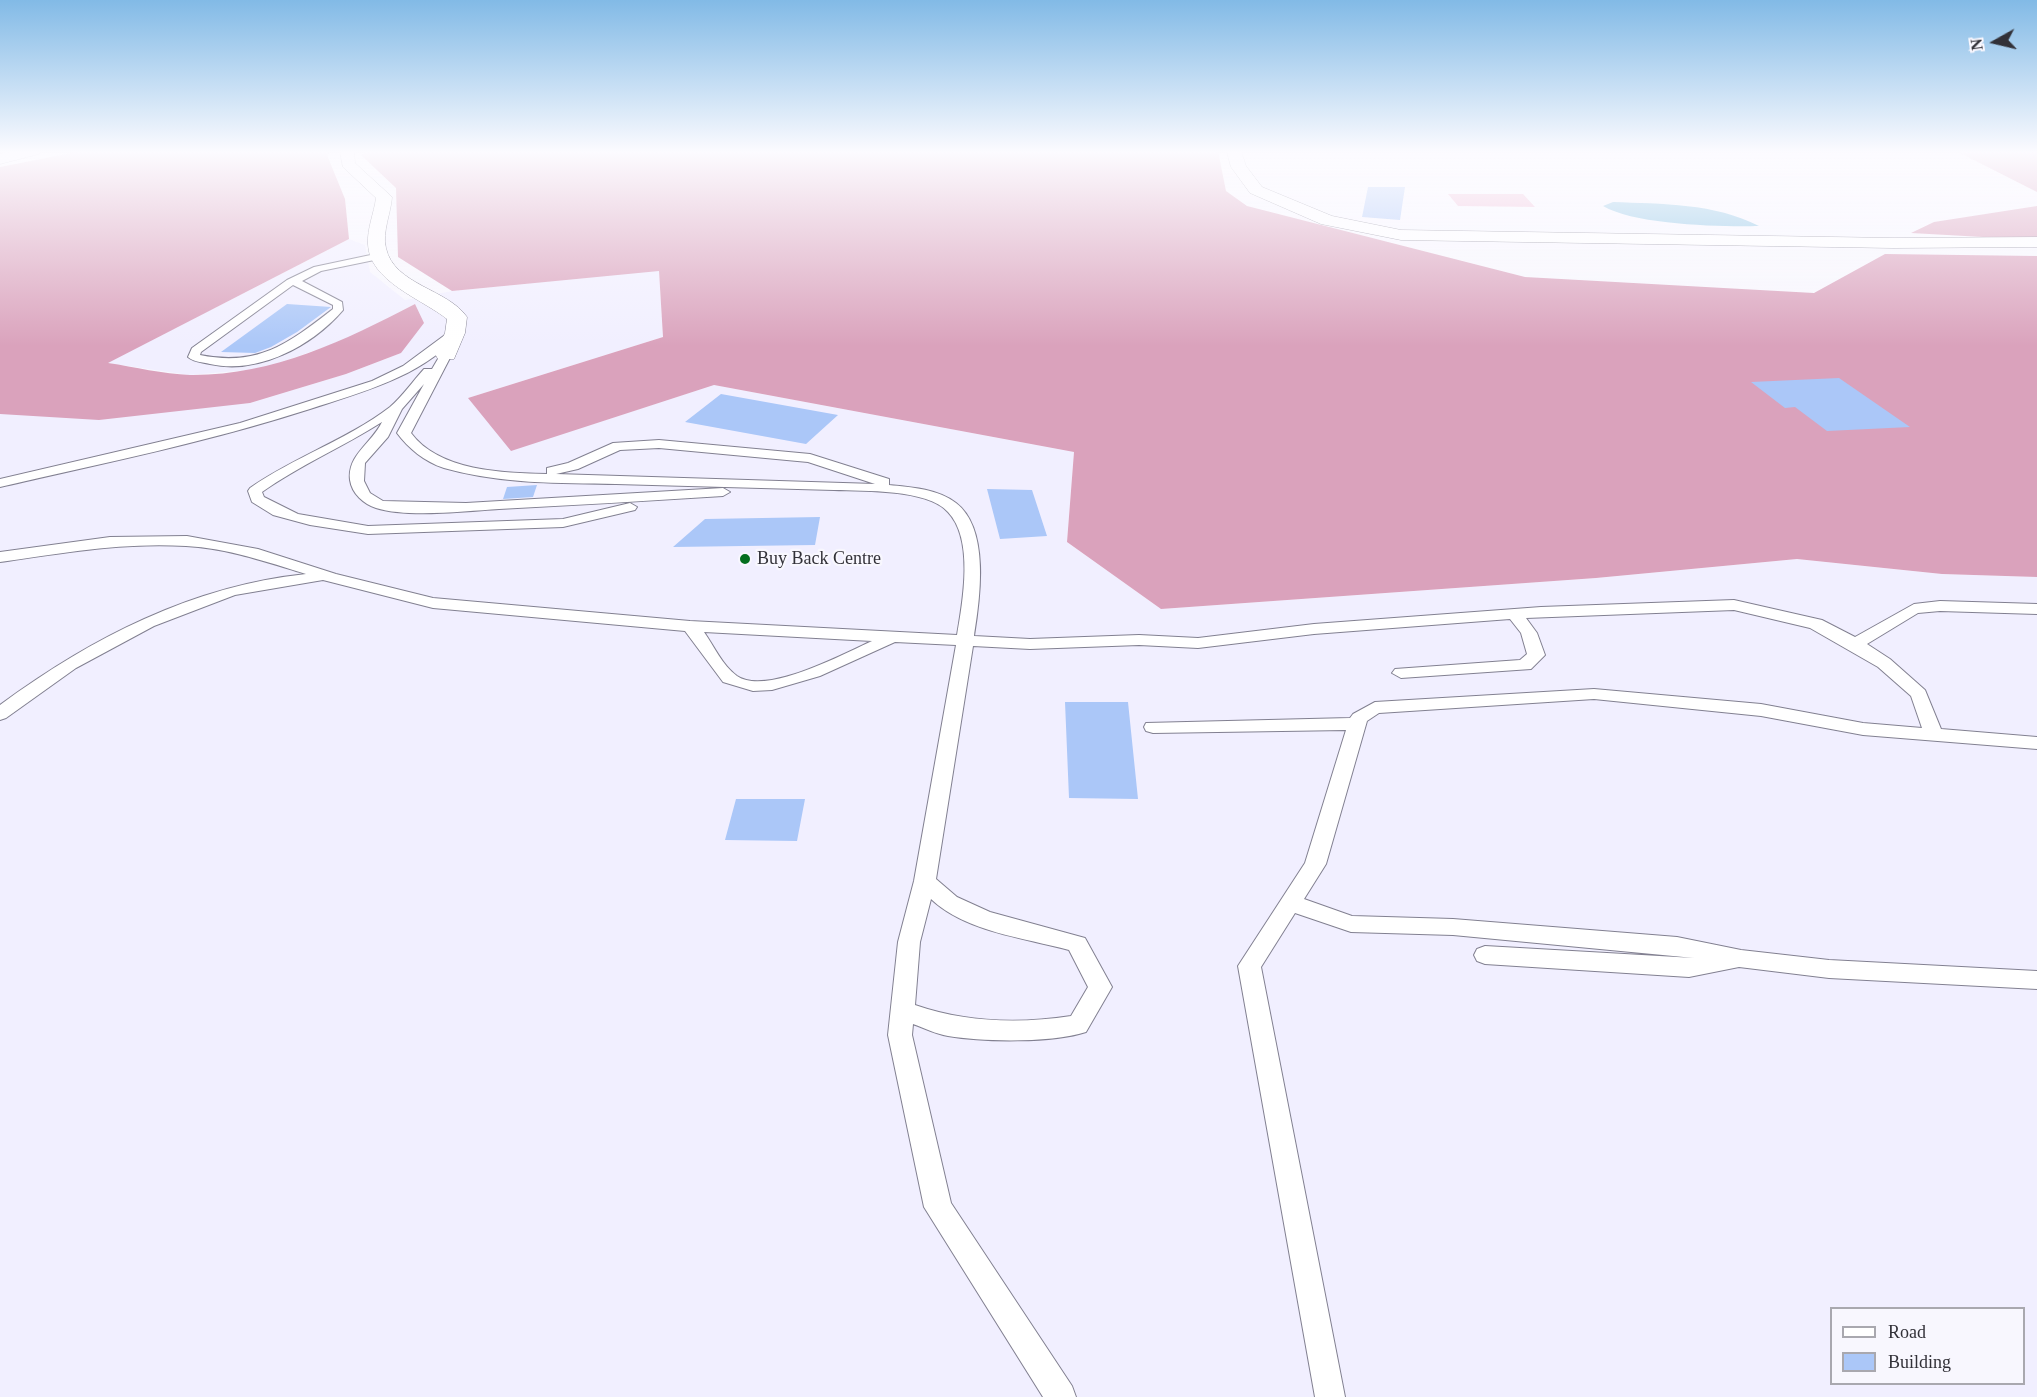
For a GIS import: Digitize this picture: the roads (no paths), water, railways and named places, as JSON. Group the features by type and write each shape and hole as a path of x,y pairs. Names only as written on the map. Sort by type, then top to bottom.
{"main road":[{"path":"381,216 378,232 380,256 392,272 457,317 455,333 442,351"},
{"path":"1318,216 1401,235 1893,243 2037,243"}],"lane":[{"path":"291,282 298,283 338,304 338,310 290,348 267,358 239,363 210,362 194,357 196,350 291,282 318,269 380,256"},
{"path":"103,459 175,450 269,428 340,404 395,382 442,351"},
{"path":"442,351 396,408 383,434 358,462 357,481 364,496 380,505 466,507 823,485"},
{"path":"0,483 244,426 376,384 442,351"},
{"path":"442,351 404,433 413,445 446,464 499,475 527,477 823,485 914,491"},
{"path":"396,408 337,445 276,476 255,491 257,500 273,510 341,528 394,529 563,523 674,495"},
{"path":"527,477 573,466 618,446 659,444 810,458 939,498 958,510 966,527 972,553 973,592 925,881 909,942 900,1035 938,1207 1061,1397"},
{"path":"0,557 110,542 187,541 253,552 330,577 433,603 690,626 1030,644 1139,640 1198,643 1314,629 1515,614 1734,605 1816,624 1855,644 1884,663 1919,694 1934,736"},
{"path":"0,702 35,686 117,639 181,608 238,588 282,579 330,577"},
{"path":"1855,644 1914,609 1940,606 2037,609"},
{"path":"1401,673 1525,665 1536,656 1528,633 1515,614"},
{"path":"690,626 701,637 720,668 737,683 764,685 804,677 894,637"},
{"path":"0,714 35,686"},
{"path":"1330,1397 1249,966 1315,864 1359,718 1375,708 1594,694 1761,710 1863,729 2037,743"},
{"path":"1154,727 1358,724"},
{"path":"902,1010 948,1026 1038,1031 1078,1025 1100,987 1077,944 984,919 949,903 925,881"},
{"path":"1289,902 1351,924 1453,927 1677,946 1741,959 1829,969 2037,980"},
{"path":"1485,955 1689,968 1741,959"}],"water":[{"path":"1633,216 1735,216 1759,226 1701,225"}],"place":[{"name":"Buy Back Centre","path":"745,559"}]}
